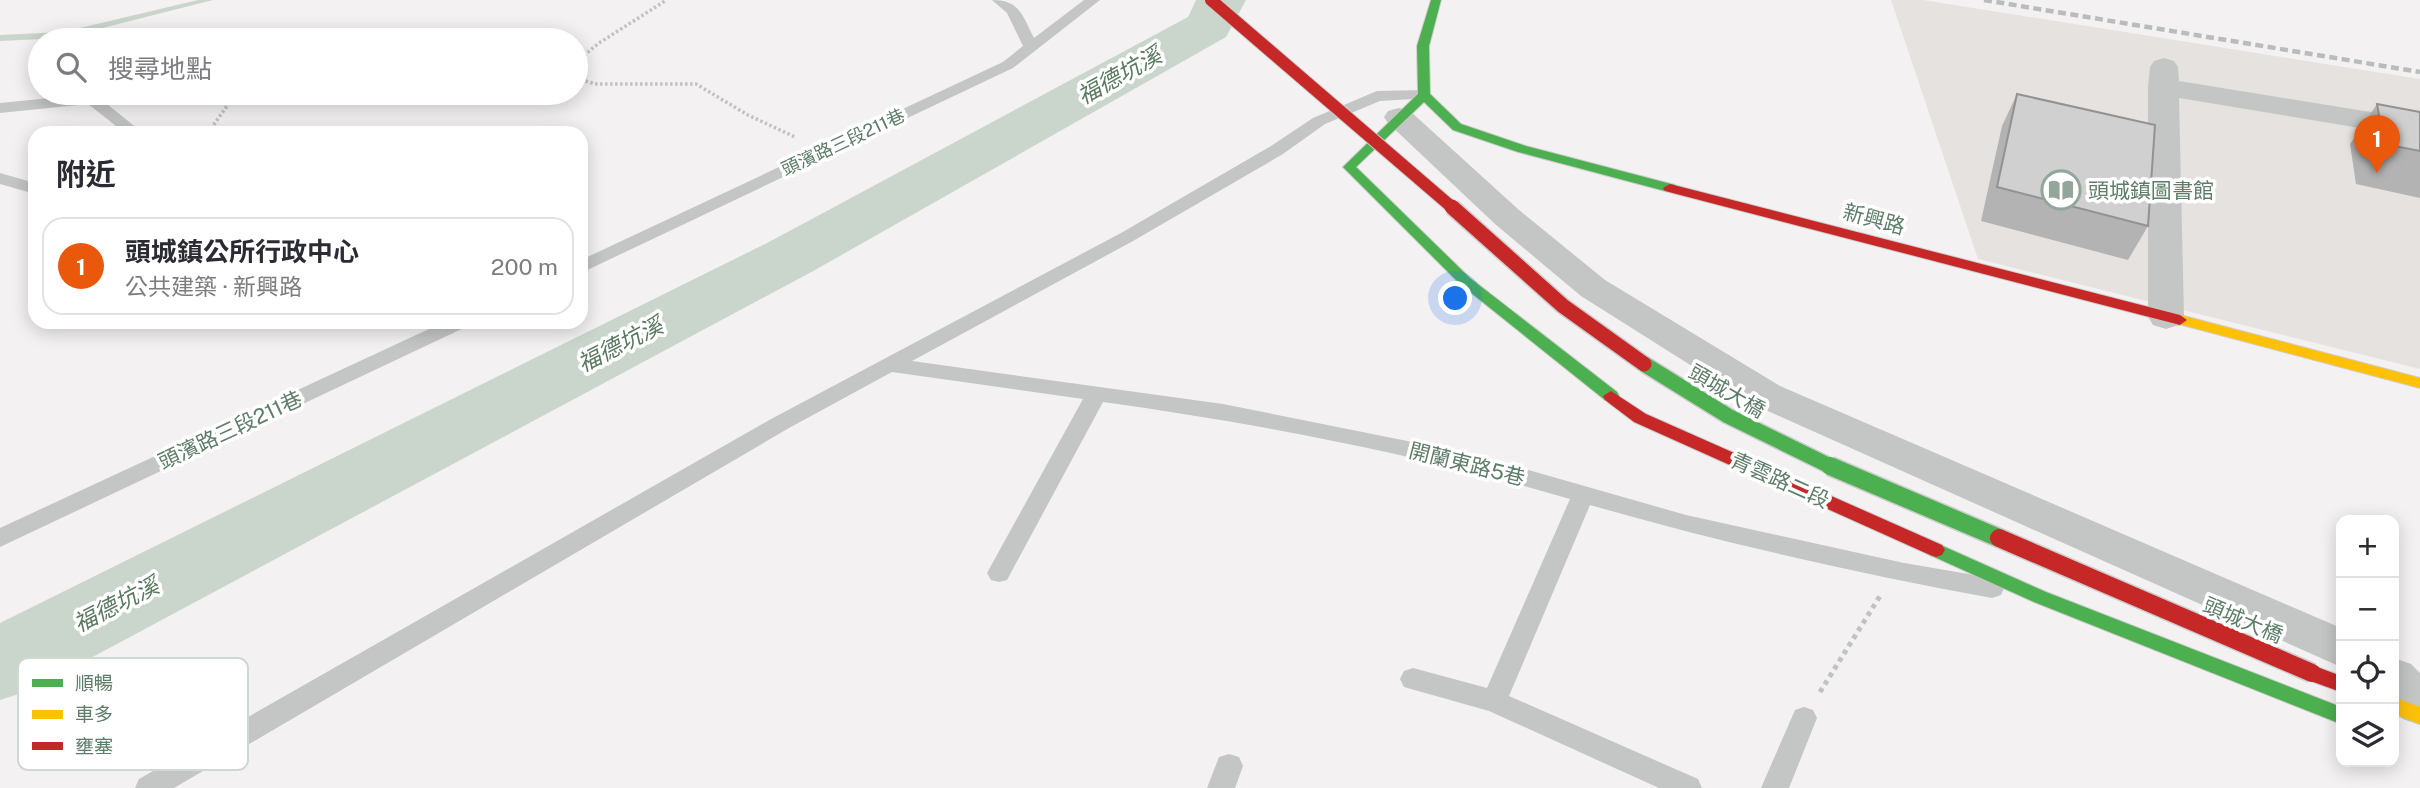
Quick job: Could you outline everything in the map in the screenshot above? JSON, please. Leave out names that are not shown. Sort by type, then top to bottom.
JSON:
[{"type":"street","name":"頭城大橋","points":[[1211,0],[1381,144],[1563,306],[1680,389],[1771,440],[2336,682]]},
{"type":"street","points":[[1436,0],[1423,46],[1412,106],[1507,217],[1593,288],[1766,395],[2336,646]]},
{"type":"street","points":[[2166,317],[2163,77],[2420,129]]},
{"type":"street","name":"新興路","points":[[1412,106],[1457,127],[1522,149],[2420,383]]},
{"type":"street","name":"青雲路二段","points":[[1412,106],[1349,167],[1465,281],[1640,418],[2040,597],[2336,714]]},
{"type":"street","points":[[2399,683],[2420,705]]},
{"type":"street","points":[[2399,707],[2420,716]]},
{"type":"street","points":[[2399,726],[2420,724]]},
{"type":"lane","points":[[999,0],[1013,11],[1032,48]]},
{"type":"lane","name":"頭濱路三段211巷","points":[[588,264],[1009,65],[1093,0]]},
{"type":"lane","points":[[248,731],[663,491],[888,365],[1127,237],[1277,150],[1319,121],[1377,96],[1412,106]]},
{"type":"lane","points":[[0,108],[30,105]]},
{"type":"lane","points":[[99,105],[126,126]]},
{"type":"lane","points":[[0,178],[28,187]]},
{"type":"lane","name":"頭濱路三段211巷","points":[[0,538],[446,329]]},
{"type":"lane","name":"開蘭東路5巷","points":[[888,365],[1223,411],[1472,461],[1686,524],[1904,572],[2040,597]]},
{"type":"lane","points":[[999,573],[1096,395]]},
{"type":"lane","points":[[1494,701],[1583,495]]},
{"type":"lane","points":[[1413,679],[1494,701],[1688,788]]},
{"type":"lane","points":[[1775,788],[1804,718]]},
{"type":"lane","points":[[149,788],[180,770]]},
{"type":"path","points":[[588,52],[665,1]]},
{"type":"path","points":[[588,82],[696,84],[748,115],[798,138],[818,153]]},
{"type":"path","points":[[213,126],[228,105]]},
{"type":"path","points":[[1804,718],[1878,596],[1892,593]]},
{"type":"shaded area","points":[[1891,0],[1923,0],[2420,79],[2420,369],[1978,259]]},
{"type":"building","points":[[2017,94],[2155,125],[2148,226],[1997,187]]},
{"type":"building","points":[[2377,104],[2420,112],[2420,151],[2384,144]]},
{"type":"waterway","points":[[92,28],[209,0]]},
{"type":"waterway","name":"福德坑溪","points":[[0,664],[792,256],[1208,26],[1221,0]]},
{"type":"waterway","points":[[0,38],[28,37]]},
{"type":"railway","points":[[1984,0],[2420,72]]},
{"type":"traffic: fast","points":[[1436,0],[1423,46],[1424,95],[1457,127],[1522,149],[1670,188]]},
{"type":"traffic: fast","points":[[1424,95],[1349,167],[1465,281],[1611,396]]},
{"type":"traffic: fast","points":[[1644,364],[1685,391],[1772,439],[1999,538]]},
{"type":"traffic: fast","points":[[1936,550],[2040,597],[2336,714]]},
{"type":"traffic: slow","points":[[2180,320],[2420,383]]},
{"type":"traffic: slow","points":[[2399,707],[2420,716]]},
{"type":"traffic: jam","points":[[1211,0],[1381,144],[1563,306],[1644,364]]},
{"type":"traffic: jam","points":[[1670,188],[2180,320]]},
{"type":"traffic: jam","points":[[1611,396],[1640,418],[1936,550]]},
{"type":"traffic: jam","points":[[1999,538],[2312,673]]},
{"type":"traffic: jam","points":[[2312,673],[2336,682]]},
{"type":"place","name":"頭城鎮公所行政中心","points":[[2377,173]]},
{"type":"place","name":"頭城鎮圖書館","points":[[2061,190]]}]
